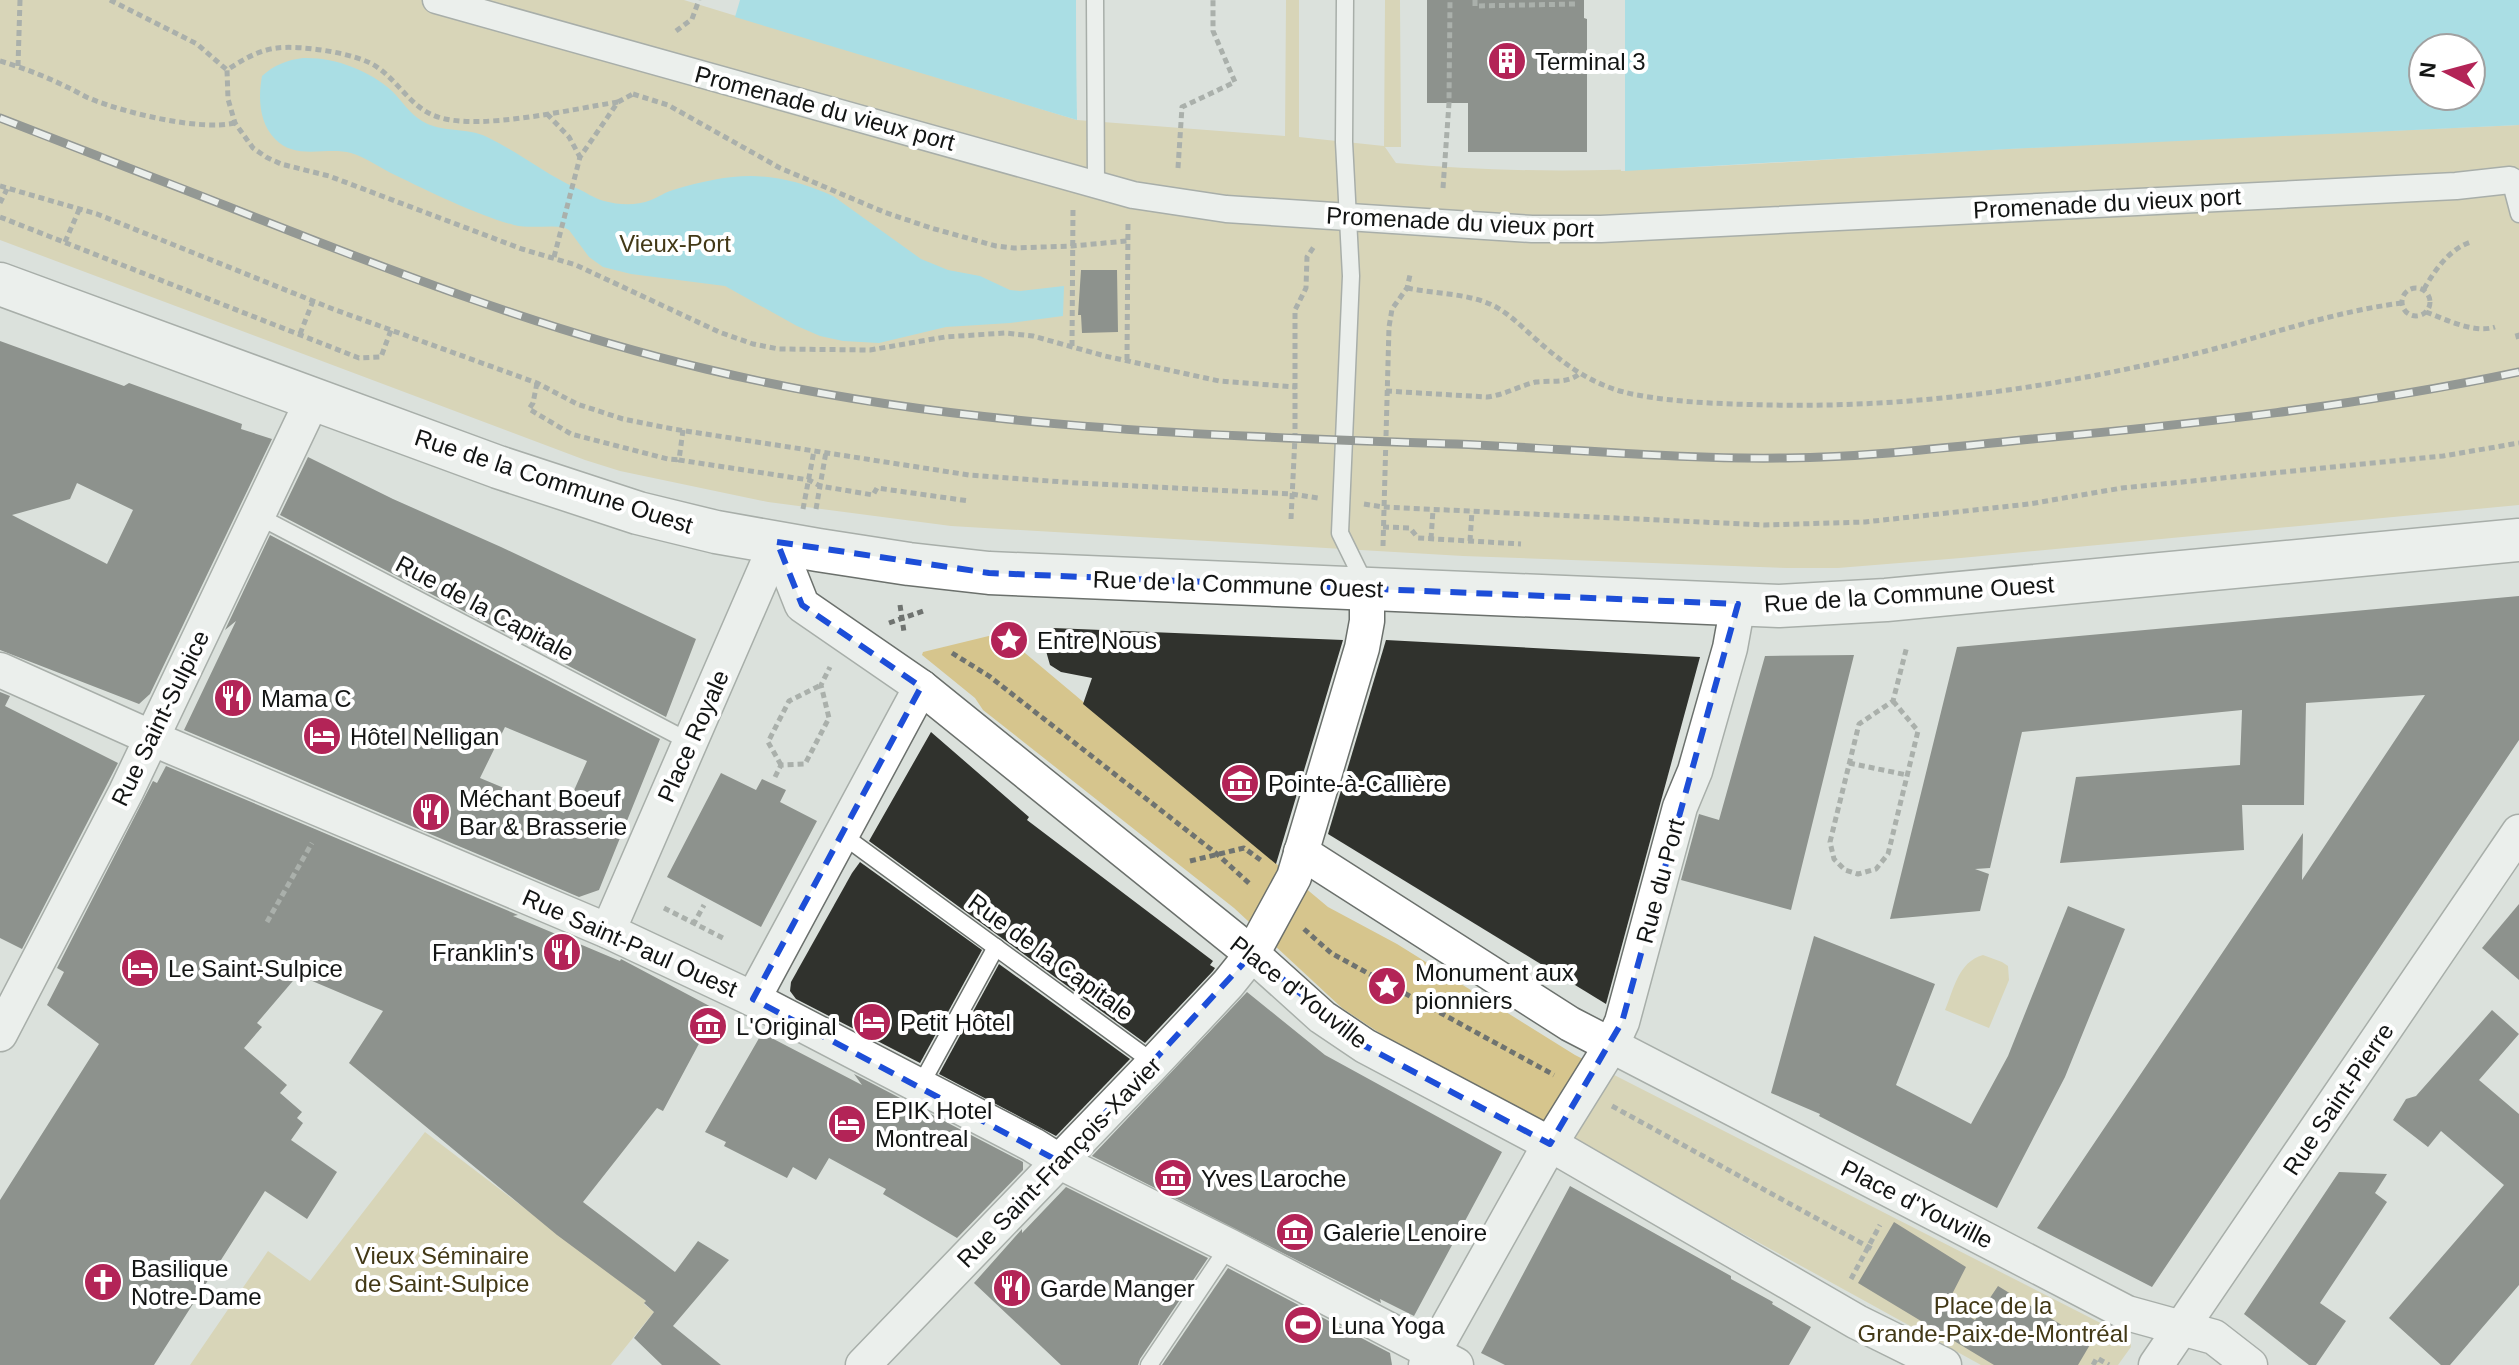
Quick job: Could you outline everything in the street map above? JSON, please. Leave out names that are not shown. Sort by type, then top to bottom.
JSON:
[{"type":"street","name":"Promenade du vieux port","points":[[436,0],[1133,195],[1226,209],[1532,229],[1601,229],[2456,186],[2510,180]]},
{"type":"street","name":"Rue de la Commune Ouest","points":[[0,284],[498,467],[638,513],[716,532],[894,562],[989,573],[1779,606],[1862,602],[2519,540]]},
{"type":"street","name":"Rue Saint-Sulpice","points":[[0,1034],[9,995],[126,792],[313,399]]},
{"type":"street","name":"Place d'Youville","points":[[777,542],[802,605],[921,687],[1252,954],[1322,1017],[1365,1046],[1550,1144],[1857,1322],[1944,1365]]},
{"type":"street","name":"Place Royale","points":[[608,931],[777,542]]},
{"type":"street","name":"Rue Saint-François-Xavier","points":[[863,1365],[1154,1063],[1252,954],[1294,877],[1287,861],[1362,648],[1367,621],[1367,589]]},
{"type":"street","name":"Rue du Port","points":[[1438,1361],[1550,1144],[1611,1046],[1622,1022],[1680,807],[1695,771],[1730,648],[1738,604]]},
{"type":"street","name":"Rue Saint-Paul Ouest","points":[[0,670],[608,931],[753,999],[1060,1162],[1229,1246],[1438,1361]]},
{"type":"street","points":[[753,999],[921,687]]},
{"type":"street","name":"Rue Saint-Pierre","points":[[2156,1365],[2519,832]]},
{"type":"street","name":"Place d'Youville","points":[[1287,861],[1611,1046],[2127,1313],[2214,1337],[2250,1365]]},
{"type":"lane","points":[[1095,0],[1096,184]]},
{"type":"lane","points":[[1345,0],[1344,142],[1351,276],[1340,533],[1367,589]]},
{"type":"lane","points":[[2510,180],[2519,214]]},
{"type":"lane","name":"Rue de la Capitale","points":[[258,516],[690,742]]},
{"type":"lane","name":"Rue de la Capitale","points":[[841,834],[1154,1063]]},
{"type":"lane","points":[[920,1086],[996,947]]},
{"type":"lane","points":[[1149,1365],[1229,1246]]},
{"type":"path","points":[[18,66],[20,0]]},
{"type":"path","points":[[110,0],[197,44],[227,70],[228,99],[235,123],[253,148],[281,164],[329,176],[467,230],[576,265],[719,332],[753,344],[779,349],[870,350],[945,337],[1005,333],[1033,336],[1219,381],[1296,387]]},
{"type":"path","points":[[676,31],[692,19],[699,0]]},
{"type":"path","points":[[1178,168],[1182,107],[1235,82],[1213,31],[1213,0]]},
{"type":"path","points":[[1443,188],[1449,103],[1450,0]]},
{"type":"path","points":[[1475,0],[1475,6],[1575,4],[1575,0]]},
{"type":"path","points":[[227,70],[252,56],[276,48],[301,48],[349,56],[376,66],[419,108],[438,117],[471,123],[618,102],[633,94],[644,58]]},
{"type":"path","points":[[0,61],[18,66],[88,99],[138,113],[205,125],[235,123]]},
{"type":"path","points":[[633,94],[668,105],[780,168],[919,224],[996,246],[1014,248],[1127,241],[1127,360]]},
{"type":"path","points":[[554,257],[580,157],[618,102]]},
{"type":"path","points":[[546,114],[569,137],[580,157]]},
{"type":"path","points":[[0,203],[3,187],[97,214],[313,301],[537,383],[564,399],[595,411],[645,424],[895,464],[1008,478],[1303,496]]},
{"type":"path","points":[[1072,346],[1073,208]]},
{"type":"path","points":[[65,242],[79,210]]},
{"type":"path","points":[[0,217],[359,358],[381,357],[391,330]]},
{"type":"path","points":[[2424,289],[2444,260],[2471,242]]},
{"type":"path","points":[[1291,519],[1296,387],[1295,310],[1306,288],[1307,257],[1311,248]]},
{"type":"path","points":[[1383,546],[1390,317],[1407,288],[1410,275]]},
{"type":"path","points":[[2415,287],[2424,289],[2431,299],[2431,305],[2420,316],[2411,315],[2404,309],[2403,297],[2415,287]]},
{"type":"path","points":[[1407,288],[1476,299],[1497,308],[1579,374],[1603,386],[1640,396],[1729,404],[1833,405],[1951,398],[2050,385],[2201,352],[2350,312],[2402,303]]},
{"type":"path","points":[[300,334],[313,301]]},
{"type":"path","points":[[2426,312],[2473,328],[2495,327]]},
{"type":"path","points":[[1386,391],[1487,397],[1534,383],[1571,380],[1579,374]]},
{"type":"path","name":"Rue de la Commune Ouest","points":[[537,383],[529,409],[571,434],[679,460],[809,480],[820,486],[873,495],[877,488],[969,501]]},
{"type":"path","points":[[679,460],[683,430]]},
{"type":"path","points":[[1383,507],[1765,525],[1865,522],[2014,506],[2122,488],[2443,456],[2519,443]]},
{"type":"path","points":[[804,507],[814,451]]},
{"type":"path","points":[[816,509],[826,452]]},
{"type":"path","points":[[1431,539],[1433,510]]},
{"type":"path","points":[[1470,541],[1472,511]]},
{"type":"path","points":[[1383,527],[1410,528],[1418,538],[1521,544]]},
{"type":"path","points":[[882,625],[926,610]]},
{"type":"path","points":[[1893,701],[1918,731],[1888,854],[1876,869],[1858,874],[1845,870],[1834,859],[1830,842],[1859,724],[1893,701],[1907,646]]},
{"type":"path","points":[[952,653],[989,676],[1217,854],[1258,892]]},
{"type":"path","points":[[781,765],[768,742],[789,701],[821,685],[834,657]]},
{"type":"path","points":[[781,765],[805,764],[829,718],[821,685]]},
{"type":"path","points":[[1849,763],[1907,775]]},
{"type":"path","points":[[775,777],[781,765]]},
{"type":"path","points":[[267,922],[313,841]]},
{"type":"path","points":[[1199,859],[1244,848],[1287,861]]},
{"type":"path","points":[[690,932],[704,905]]},
{"type":"path","points":[[664,908],[725,939]]},
{"type":"path","points":[[1300,926],[1331,953],[1871,1248]]},
{"type":"path","points":[[1849,1281],[1871,1248],[1881,1222]]},
{"type":"path","points":[[2093,1365],[2097,1358],[2109,1365]]},
{"type":"highlighted area","points":[[777,542],[989,573],[1738,604],[1622,1022],[1550,1144],[1365,1046],[1252,954],[1060,1162],[753,999],[921,687],[802,605]]},
{"type":"green space","name":"Vieux-Port","points":[[0,0],[684,0],[1077,120],[1285,136],[1286,0],[1299,0],[1299,137],[1384,146],[1385,0],[1400,0],[1401,147],[1385,147],[1396,163],[1462,168],[1658,169],[2519,125],[2519,505],[1961,558],[1838,568],[1787,568],[1463,556],[951,526],[768,502],[620,471],[585,460],[0,240]]},
{"type":"green space","name":"Place de la Grande-Paix-de-Montréal","points":[[1001,633],[1328,907],[1397,944],[1575,1055],[2130,1338],[2131,1347],[2118,1365],[1981,1365],[1384,1036],[1342,1008],[1234,908],[983,710],[975,698],[922,655],[923,652]]},
{"type":"green space","points":[[1983,955],[2008,966],[2009,980],[1989,1028],[1945,1010],[1962,970]]},
{"type":"green space","name":"Vieux Séminaire de Saint-Sulpice","points":[[425,1132],[646,1301],[644,1304],[654,1312],[611,1365],[190,1365],[268,1251],[310,1281]]},
{"type":"water","points":[[740,0],[1076,0],[1077,120],[735,17]]},
{"type":"water","points":[[1625,0],[2519,0],[2519,125],[1625,171]]},
{"type":"water","points":[[303,58],[339,62],[362,71],[392,91],[410,111],[429,125],[487,137],[604,201],[639,203],[673,190],[735,177],[772,177],[811,187],[833,196],[921,259],[948,270],[980,276],[1010,290],[1064,286],[1063,316],[946,327],[879,343],[843,341],[797,326],[725,286],[631,274],[603,267],[589,257],[569,230],[563,227],[520,226],[500,221],[351,153],[302,151],[283,146],[270,133],[263,118],[260,101],[262,76],[281,64]]},
{"type":"pier","points":[[1076,0],[1080,0],[1081,120],[1077,120]]},
{"type":"pier","points":[[1621,0],[1625,0],[1625,171],[1621,171]]},
{"type":"building","name":"Terminal 3","points":[[1427,0],[1584,0],[1584,18],[1587,19],[1587,152],[1468,152],[1468,103],[1427,103]]},
{"type":"building","points":[[1081,270],[1117,270],[1118,332],[1082,333],[1081,315],[1078,315]]},
{"type":"building","points":[[0,341],[124,386],[129,383],[242,424],[241,429],[272,439],[150,694],[139,704],[0,650]],"holes":[[[77,483],[133,510],[107,564],[12,515],[70,499]]]},
{"type":"building","points":[[308,457],[696,639],[666,717],[280,515]]},
{"type":"building","points":[[270,535],[660,739],[599,890],[579,897],[184,730],[236,621],[225,630]],"holes":[[[505,727],[587,761],[564,813],[480,778]]]},
{"type":"building","points":[[2519,596],[2519,740],[2152,1287],[2037,1228],[2303,833],[2302,880],[2425,695],[2306,703],[2304,805],[2242,805],[2244,850],[2060,863],[2076,777],[2240,765],[2242,710],[2022,732],[1990,868],[1975,869],[1989,874],[1980,911],[1890,919],[1957,647]]},
{"type":"building","name":"Pointe-à-Callière","points":[[1053,628],[1343,640],[1276,864],[1083,704],[1092,678],[1061,672],[1050,665],[1044,644]]},
{"type":"building","points":[[1386,640],[1700,657],[1606,1004],[1328,834]]},
{"type":"building","points":[[1854,655],[1791,910],[1681,880],[1699,814],[1719,820],[1765,656]]},
{"type":"building","points":[[0,692],[10,696],[5,706],[118,763],[22,949],[0,938]]},
{"type":"building","points":[[931,732],[1029,817],[1027,820],[1213,961],[1210,965],[1215,968],[1213,971],[1145,1043],[869,841]]},
{"type":"building","points":[[166,766],[518,915],[513,916],[621,959],[717,1010],[663,1111],[657,1108],[583,1202],[675,1272],[698,1241],[729,1260],[673,1326],[721,1365],[662,1365],[634,1338],[654,1312],[644,1303],[646,1301],[557,1235],[349,1063],[383,1011],[298,975],[257,1023],[262,1027],[244,1048],[287,1085],[280,1093],[302,1112],[297,1118],[303,1123],[291,1140],[337,1172],[307,1219],[265,1191],[154,1365],[0,1365],[0,1200],[99,1044],[47,1005],[64,972],[57,968],[153,781],[157,783]]},
{"type":"building","points":[[721,773],[756,790],[762,779],[786,790],[780,802],[817,821],[761,927],[667,877]]},
{"type":"building","points":[[860,862],[982,950],[920,1063],[796,999],[790,991],[791,982]]},
{"type":"building","points":[[2519,904],[2519,980],[2482,948]]},
{"type":"building","points":[[2068,906],[2125,929],[2065,1077],[1997,1208],[1820,1114],[1771,1093],[1814,936],[1935,984],[1896,1085],[1971,1124],[2008,1056]]},
{"type":"building","points":[[999,964],[1130,1059],[1056,1136],[939,1074]]},
{"type":"building","points":[[1247,992],[1325,1055],[1502,1152],[1414,1316],[1380,1299],[1381,1303],[1092,1156]]},
{"type":"building","points":[[2492,1010],[2519,1034],[2479,1080],[2519,1114],[2519,1285],[2450,1365],[2441,1365],[2389,1318],[2504,1185],[2441,1131],[2428,1147],[2393,1120],[2406,1099],[2416,1096]]},
{"type":"building","points":[[762,1033],[862,1085],[854,1074],[1023,1162],[1023,1170],[957,1238],[883,1194],[886,1189],[829,1158],[816,1180],[793,1167],[787,1178],[724,1146],[726,1142],[705,1132]]},
{"type":"building","points":[[2339,1172],[2387,1174],[2375,1193],[2387,1202],[2320,1303],[2346,1321],[2316,1365],[2309,1365],[2244,1314]]},
{"type":"building","points":[[1570,1186],[1731,1276],[1731,1279],[1811,1327],[1789,1365],[1505,1365],[1481,1353]]},
{"type":"building","points":[[1066,1187],[1208,1258],[1138,1365],[1061,1365],[974,1283],[1022,1229],[1022,1233]]},
{"type":"building","points":[[1894,1222],[1966,1267],[1947,1304],[1975,1320],[1998,1286],[2091,1343],[2078,1365],[1994,1365],[1858,1283]]},
{"type":"building","points":[[1228,1268],[1390,1353],[1392,1365],[1162,1365]]},
{"type":"railway","points":[[0,118],[406,275],[584,336],[706,369],[795,388],[974,415],[1244,436],[1697,457],[1818,457],[1910,451],[2216,420],[2398,395],[2519,372]]},
{"type":"place","name":"Terminal 3","points":[[1507,61]]},
{"type":"place","name":"Entre Nous","points":[[1009,640]]},
{"type":"place","name":"Mama C","points":[[233,698]]},
{"type":"place","name":"Hôtel Nelligan","points":[[322,736]]},
{"type":"place","name":"Pointe-à-Callière","points":[[1240,783]]},
{"type":"place","name":"Méchant Boeuf Bar & Brasserie","points":[[431,812]]},
{"type":"place","name":"Franklin's","points":[[562,952]]},
{"type":"place","name":"Le Saint-Sulpice","points":[[140,968]]},
{"type":"place","name":"Monument aux pionniers","points":[[1387,986]]},
{"type":"place","name":"Petit Hôtel","points":[[872,1022]]},
{"type":"place","name":"L'Original","points":[[708,1026]]},
{"type":"place","name":"EPIK Hotel Montreal","points":[[847,1124]]},
{"type":"place","name":"Yves Laroche","points":[[1173,1178]]},
{"type":"place","name":"Galerie Lenoire","points":[[1295,1232]]},
{"type":"place","name":"Basilique Notre-Dame","points":[[103,1282]]},
{"type":"place","name":"Garde Manger","points":[[1012,1288]]},
{"type":"place","name":"Luna Yoga","points":[[1303,1325]]}]
